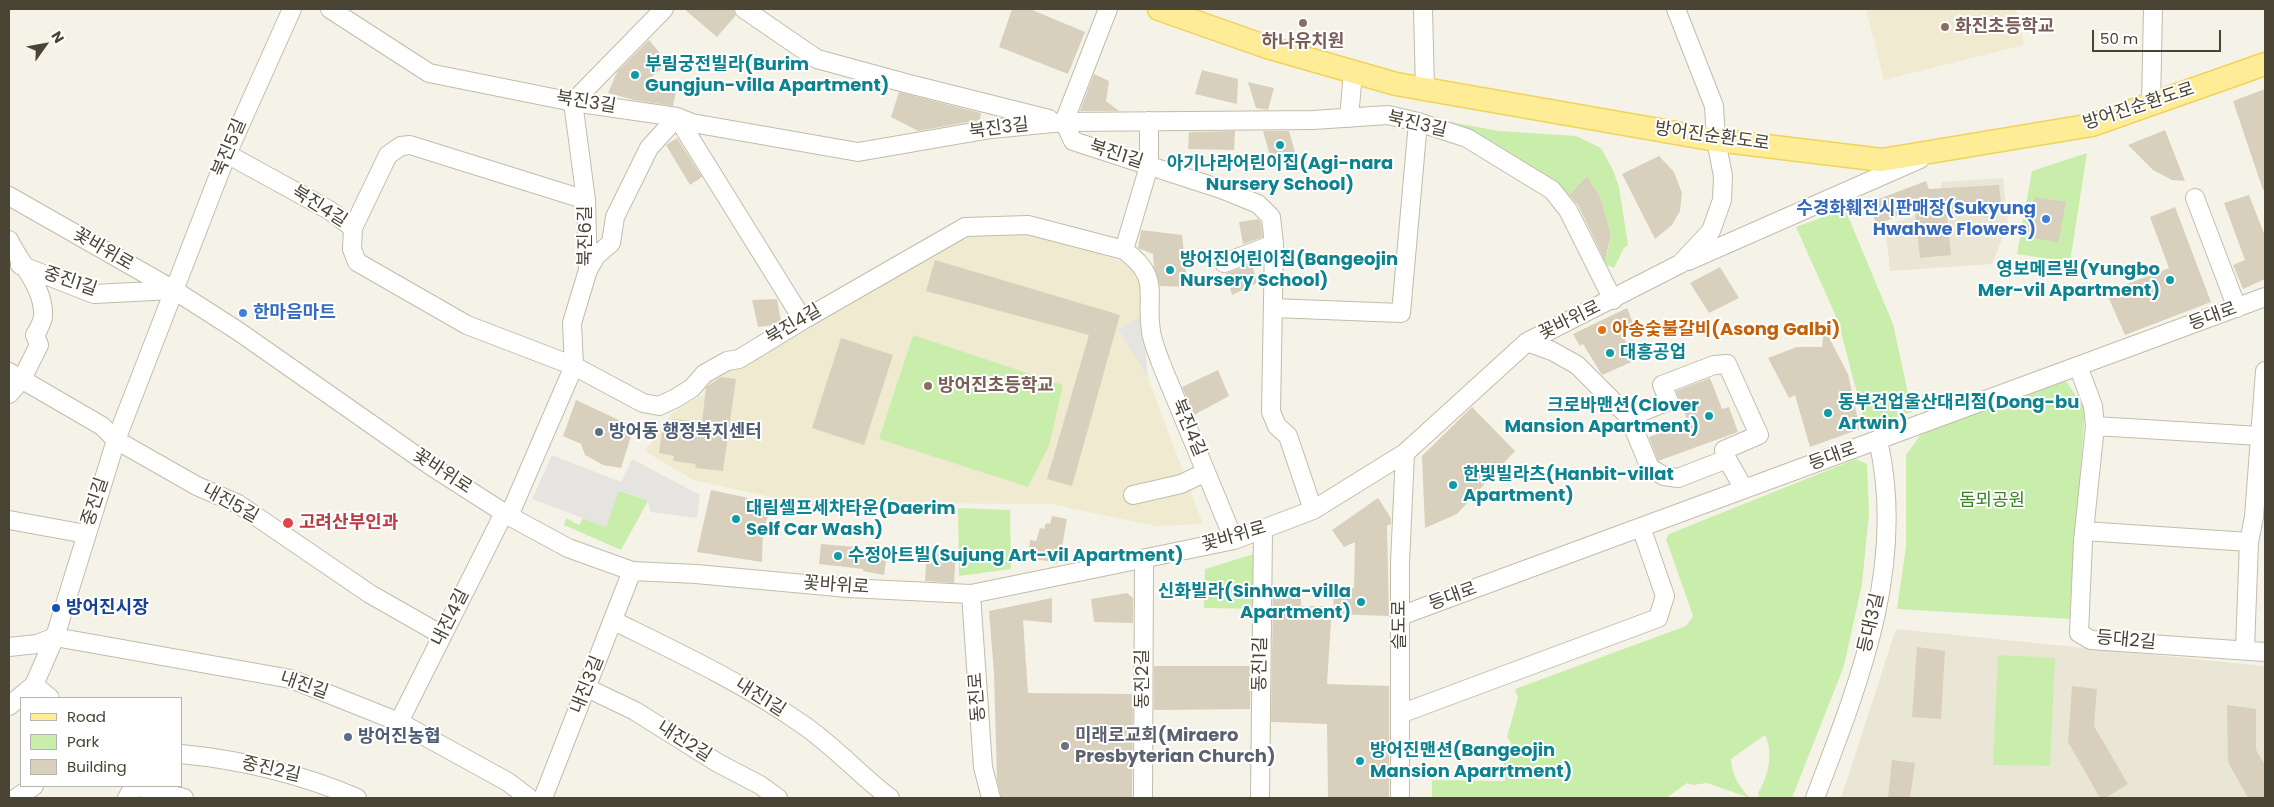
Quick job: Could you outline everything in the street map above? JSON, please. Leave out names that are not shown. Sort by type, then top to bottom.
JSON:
[{"type":"main road","name":"방어진순환도로","points":[[1159,9],[1267,47],[1396,84],[1716,140],[1882,160],[2092,125],[2265,64]]},
{"type":"street","name":"북진5길","points":[[174,290],[227,154],[292,9]]},
{"type":"street","name":"북진3길","points":[[330,9],[429,73],[573,102],[677,118],[692,123],[858,152],[991,129],[1064,122],[1349,118],[1388,115],[1418,122],[1467,138],[1552,190],[1568,210],[1613,300]]},
{"type":"street","points":[[573,102],[664,9]]},
{"type":"street","points":[[744,9],[817,59],[1064,122],[1108,9]]},
{"type":"street","points":[[1423,9],[1425,89]]},
{"type":"street","name":"꽃바위로","points":[[1676,9],[1714,106],[1716,140],[1723,176],[1722,200],[1711,231],[1680,264]]},
{"type":"street","points":[[2151,104],[2154,9]]},
{"type":"street","points":[[1349,118],[1353,72]]},
{"type":"street","name":"북진6길","points":[[507,515],[574,366],[572,323],[588,270],[586,200],[573,102]]},
{"type":"street","points":[[588,270],[596,256],[611,243],[615,217],[649,148],[677,118],[803,320]]},
{"type":"street","points":[[1124,250],[1149,166],[1149,121]]},
{"type":"street","name":"북진1길","points":[[1064,122],[1073,142],[1221,189],[1258,204],[1270,217],[1274,244],[1271,412],[1277,426],[1288,436],[1314,510]]},
{"type":"street","points":[[1273,308],[1401,313],[1418,122]]},
{"type":"street","points":[[353,228],[388,155],[401,146],[410,145],[586,200]]},
{"type":"street","name":"꽃바위로","points":[[9,196],[174,290],[238,331],[327,394],[507,515],[568,548],[632,571],[696,574],[848,588],[971,594],[1234,540],[1314,510],[1405,453],[1527,342],[1613,300],[1680,264],[1938,151]]},
{"type":"street","name":"북진4길","points":[[227,154],[329,210],[353,228],[352,249],[357,262],[467,325],[574,366],[632,398],[659,406],[692,388],[704,374],[727,361],[739,359],[965,227],[1028,224],[1124,250],[1134,257],[1148,276],[1151,289],[1151,332],[1165,375],[1234,540]]},
{"type":"street","points":[[2195,198],[2237,308]]},
{"type":"street","name":"중진1길","points":[[9,240],[14,252],[26,267],[39,294],[43,318],[35,335],[39,345],[15,376],[9,394]]},
{"type":"street","points":[[1224,262],[1274,244]]},
{"type":"street","name":"중진1길","points":[[9,262],[94,294],[174,290]]},
{"type":"street","name":"중진길","points":[[9,706],[34,684],[56,637],[116,440],[174,290]]},
{"type":"street","name":"등대로","points":[[1400,616],[2265,297]]},
{"type":"street","points":[[1527,342],[1552,351],[1576,365],[1629,416],[1650,468],[1664,476],[1678,478],[1727,459]]},
{"type":"street","points":[[1629,416],[1669,401],[1662,385],[1714,365],[1727,364],[1759,435],[1724,450],[1744,489]]},
{"type":"street","name":"등대2길","points":[[2078,366],[2093,406],[2095,426],[2084,531],[2079,633],[2091,640],[2245,649],[2265,652]]},
{"type":"street","points":[[2245,649],[2249,542],[2254,517],[2265,371]]},
{"type":"street","name":"내진5길","points":[[15,376],[102,426],[116,440],[196,486],[238,504],[370,594],[442,635]]},
{"type":"street","points":[[2095,426],[2260,436]]},
{"type":"street","name":"등대3길","points":[[1815,798],[1866,654],[1879,600],[1887,542],[1885,474],[1878,440]]},
{"type":"street","name":"슬도로","points":[[1400,798],[1400,616],[1405,453]]},
{"type":"street","points":[[1133,495],[1181,484],[1206,472]]},
{"type":"street","name":"내진4길","points":[[399,722],[442,635],[507,515]]},
{"type":"street","points":[[9,520],[86,534]]},
{"type":"street","points":[[1400,714],[1658,618],[1666,596],[1641,528]]},
{"type":"street","name":"동진1길","points":[[1260,798],[1263,530]]},
{"type":"street","points":[[2084,531],[2249,542]]},
{"type":"street","name":"동진2길","points":[[1143,798],[1144,559]]},
{"type":"street","name":"내진3길","points":[[543,798],[632,571]]},
{"type":"street","name":"동진로","points":[[971,594],[983,767],[991,798]]},
{"type":"street","name":"내진1길","points":[[614,621],[694,659],[753,692],[803,725],[890,798]]},
{"type":"street","points":[[9,647],[37,644],[56,637]]},
{"type":"street","name":"내진길","points":[[56,637],[291,678],[399,722],[508,782],[529,798]]},
{"type":"street","points":[[34,684],[49,697]]},
{"type":"street","name":"내진2길","points":[[587,688],[635,711],[718,763],[760,785],[778,798]]},
{"type":"street","name":"중진2길","points":[[182,754],[260,765],[320,782],[358,798]]},
{"type":"street","points":[[16,798],[32,787]]},
{"type":"street","points":[[127,798],[133,787]]},
{"type":"street","points":[[138,787],[184,798]]},
{"type":"shaded area","name":"화진초등학교","points":[[1866,9],[2016,9],[2024,45],[1884,80]]},
{"type":"shaded area","points":[[2003,178],[2008,224],[1992,264],[1890,271],[1885,227],[1941,205],[1941,182]]},
{"type":"shaded area","name":"방어진초등학교","points":[[1038,233],[1132,265],[1143,275],[1142,315],[1118,329],[1148,378],[1203,524],[1155,526],[1051,504],[895,503],[831,510],[693,480],[645,451],[672,413],[704,394],[707,374],[728,368],[740,369],[969,234]]},
{"type":"shaded area","points":[[1142,315],[1148,378],[1118,329]]},
{"type":"shaded area","points":[[552,455],[621,482],[632,459],[700,495],[697,518],[650,512],[648,501],[619,490],[606,527],[532,499]]},
{"type":"shaded area","points":[[1896,629],[2265,666],[2265,798],[1841,798]]},
{"type":"green space","points":[[1434,119],[1499,131],[1576,136],[1601,148],[1613,170],[1619,187],[1628,245],[1624,248],[1614,268],[1604,264],[1598,255],[1607,255],[1611,235],[1601,199],[1587,176],[1569,195]]},
{"type":"green space","points":[[2087,153],[2070,262],[2017,254],[2032,171]]},
{"type":"green space","points":[[1845,209],[1893,324],[1912,412],[1866,427],[1838,321],[1796,227]]},
{"type":"green space","points":[[913,335],[1063,385],[1049,446],[1028,487],[879,439]]},
{"type":"green space","name":"돔뫼공원","points":[[2064,378],[2085,409],[2070,619],[1897,609],[1906,547],[1906,455],[1921,434]]},
{"type":"green space","points":[[1856,459],[1867,464],[1869,514],[1862,584],[1844,666],[1792,798],[1759,798],[1758,793],[1765,780],[1769,765],[1768,742],[1765,735],[1731,759],[1737,780],[1750,798],[1707,783],[1693,785],[1687,783],[1666,798],[1432,798],[1432,780],[1505,781],[1503,754],[1512,757],[1511,743],[1507,737],[1518,698],[1515,689],[1686,626],[1693,616],[1666,539],[1669,534]]},
{"type":"green space","points":[[618,490],[648,501],[621,550],[564,525],[566,518],[579,525],[583,518],[606,527]]},
{"type":"green space","points":[[958,508],[1010,510],[1011,569],[959,576]]},
{"type":"green space","points":[[1257,553],[1258,609],[1204,608],[1205,569]]},
{"type":"green space","points":[[1998,655],[2055,658],[2050,766],[1993,765]]},
{"type":"building","points":[[684,9],[733,9],[736,15],[717,37]]},
{"type":"building","points":[[1012,9],[1030,9],[1085,32],[1068,74],[999,47]]},
{"type":"building","name":"부림궁전빌라(Burim Gungjun-villa Apartment)","points":[[649,40],[668,63],[649,79],[677,87],[673,106],[634,100],[608,93],[617,72]]},
{"type":"building","points":[[1202,70],[1238,79],[1237,104],[1195,94]]},
{"type":"building","points":[[1094,74],[1109,81],[1106,101],[1119,111],[1080,111]]},
{"type":"building","points":[[1248,82],[1274,88],[1268,110],[1256,108]]},
{"type":"building","points":[[2265,89],[2265,190],[2263,190],[2233,101]]},
{"type":"building","points":[[899,92],[981,113],[980,120],[918,131],[891,117]]},
{"type":"building","points":[[2165,130],[2185,181],[2172,180],[2153,170],[2128,145]]},
{"type":"building","points":[[1235,131],[1234,150],[1188,149],[1189,132]]},
{"type":"building","name":"아기나라어린이집(Agi-nara Nursery School)","points":[[1263,131],[1289,131],[1298,162],[1273,166]]},
{"type":"building","points":[[677,138],[702,177],[690,185],[666,145]]},
{"type":"building","points":[[1659,156],[1674,172],[1682,193],[1680,211],[1672,225],[1655,239],[1622,174]]},
{"type":"building","points":[[1587,176],[1601,199],[1611,235],[1605,261],[1578,205],[1569,195]]},
{"type":"building","points":[[1926,181],[1929,189],[1999,185],[2002,211],[1947,215],[1951,255],[1920,258],[1915,211],[1907,214],[1906,212],[1877,225],[1868,203]]},
{"type":"building","points":[[2249,195],[2265,236],[2265,279],[2243,289],[2233,265],[2245,260],[2224,203]]},
{"type":"building","name":"수경화훼전시판매장(Sukyung Hwahwe Flowers)","points":[[2035,197],[2066,202],[2058,243],[2025,236]]},
{"type":"building","name":"영보메르빌(Yungbo Mer-vil Apartment)","points":[[2175,207],[2211,302],[2125,335],[2106,292],[2169,268],[2150,217]]},
{"type":"building","points":[[1258,219],[1261,222],[1263,237],[1243,244],[1239,222]]},
{"type":"building","name":"방어진어린이집(Bangeojin Nursery School)","points":[[1141,230],[1182,235],[1188,287],[1160,286],[1154,267],[1153,254],[1138,248]]},
{"type":"building","points":[[935,260],[1120,315],[1072,486],[1047,479],[1089,335],[926,291]]},
{"type":"building","points":[[1252,264],[1257,283],[1232,295],[1226,273]]},
{"type":"building","points":[[1720,267],[1739,298],[1709,313],[1690,283]]},
{"type":"building","points":[[777,299],[781,321],[774,325],[758,327],[752,300]]},
{"type":"building","points":[[1627,308],[1634,325],[1620,331],[1636,360],[1602,375],[1583,344],[1580,346],[1573,334]]},
{"type":"building","points":[[1824,328],[1848,374],[1860,429],[1810,447],[1795,395],[1789,398],[1768,358],[1797,347],[1822,347]]},
{"type":"building","points":[[841,338],[893,355],[864,445],[812,428]]},
{"type":"building","points":[[1218,370],[1229,396],[1194,415],[1182,387]]},
{"type":"building","points":[[721,377],[736,379],[723,471],[695,468],[696,464],[673,461],[674,456],[659,453],[662,432],[671,434],[673,419],[702,422],[706,387]]},
{"type":"building","name":"크로바맨션(Clover Mansion Apartment)","points":[[1710,378],[1722,409],[1729,407],[1738,432],[1658,461],[1649,437],[1688,422],[1676,391]]},
{"type":"building","name":"방어동 행정복지센터","points":[[576,400],[634,427],[621,468],[603,465],[585,455],[581,444],[563,436]]},
{"type":"building","name":"한빛빌라츠(Hanbit-villat Apartment)","points":[[1472,407],[1515,451],[1457,514],[1425,528],[1422,456]]},
{"type":"building","name":"대림셀프세차타운(Daerim Self Car Wash)","points":[[711,490],[744,497],[771,507],[763,531],[762,562],[697,552]]},
{"type":"building","points":[[1378,498],[1391,518],[1391,524],[1387,526],[1389,616],[1334,614],[1333,588],[1354,588],[1355,542],[1344,547],[1332,530]]},
{"type":"building","points":[[1052,516],[1067,519],[1059,563],[1028,558],[1030,540],[1036,541],[1040,528],[1044,529],[1046,523],[1050,524]]},
{"type":"building","points":[[821,544],[857,547],[857,549],[887,555],[884,575],[863,571],[863,569],[819,564]]},
{"type":"building","points":[[927,548],[956,551],[954,583],[925,581]]},
{"type":"building","points":[[1273,592],[1301,595],[1301,606],[1332,606],[1327,684],[1389,686],[1389,798],[1328,798],[1327,724],[1271,722]]},
{"type":"building","points":[[1127,593],[1133,598],[1133,623],[1094,622],[1091,599]]},
{"type":"building","name":"미래로교회(Miraero Presbyterian Church)","points":[[1052,598],[1052,623],[1023,620],[1028,693],[1133,694],[1132,798],[1001,798],[997,780],[994,674],[989,611]]},
{"type":"building","points":[[1917,647],[1945,651],[1941,719],[1912,717]]},
{"type":"building","points":[[1154,666],[1251,666],[1250,709],[1154,710]]},
{"type":"building","points":[[2072,686],[2097,689],[2094,726],[2128,784],[2105,798],[2100,798],[2068,742]]},
{"type":"building","points":[[2227,705],[2256,709],[2256,750],[2265,765],[2265,798],[2248,798],[2228,762]]},
{"type":"building","points":[[1892,760],[1915,763],[1910,798],[1888,798]]},
{"type":"place","name":"하나유치원","points":[[1303,23]]},
{"type":"place","name":"화진초등학교","points":[[1945,27]]},
{"type":"place","name":"부림궁전빌라(Burim Gungjun-villa Apartment)","points":[[635,75]]},
{"type":"place","name":"아기나라어린이집(Agi-nara Nursery School)","points":[[1280,145]]},
{"type":"place","name":"수경화훼전시판매장(Sukyung Hwahwe Flowers)","points":[[2046,219]]},
{"type":"place","name":"방어진어린이집(Bangeojin Nursery School)","points":[[1170,270]]},
{"type":"place","name":"영보메르빌(Yungbo Mer-vil Apartment)","points":[[2170,280]]},
{"type":"place","name":"한마음마트","points":[[243,313]]},
{"type":"place","name":"아송숯불갈비(Asong Galbi)","points":[[1602,330]]},
{"type":"place","name":"대흥공업","points":[[1610,353]]},
{"type":"place","name":"방어진초등학교","points":[[928,386]]},
{"type":"place","name":"동부건업울산대리점(Dong-bu Artwin)","points":[[1828,413]]},
{"type":"place","name":"크로바맨션(Clover Mansion Apartment)","points":[[1709,416]]},
{"type":"place","name":"방어동 행정복지센터","points":[[599,432]]},
{"type":"place","name":"한빛빌라츠(Hanbit-villat Apartment)","points":[[1453,485]]},
{"type":"place","name":"대림셀프세차타운(Daerim Self Car Wash)","points":[[736,519]]},
{"type":"place","name":"고려산부인과","points":[[288,523]]},
{"type":"place","name":"수정아트빌(Sujung Art-vil Apartment)","points":[[838,556]]},
{"type":"place","name":"신화빌라(Sinhwa-villa Apartment)","points":[[1361,602]]},
{"type":"place","name":"방어진시장","points":[[56,608]]},
{"type":"place","name":"방어진농협","points":[[348,737]]},
{"type":"place","name":"미래로교회(Miraero Presbyterian Church)","points":[[1065,746]]},
{"type":"place","name":"방어진맨션(Bangeojin Mansion Aparrtment)","points":[[1360,761]]}]
